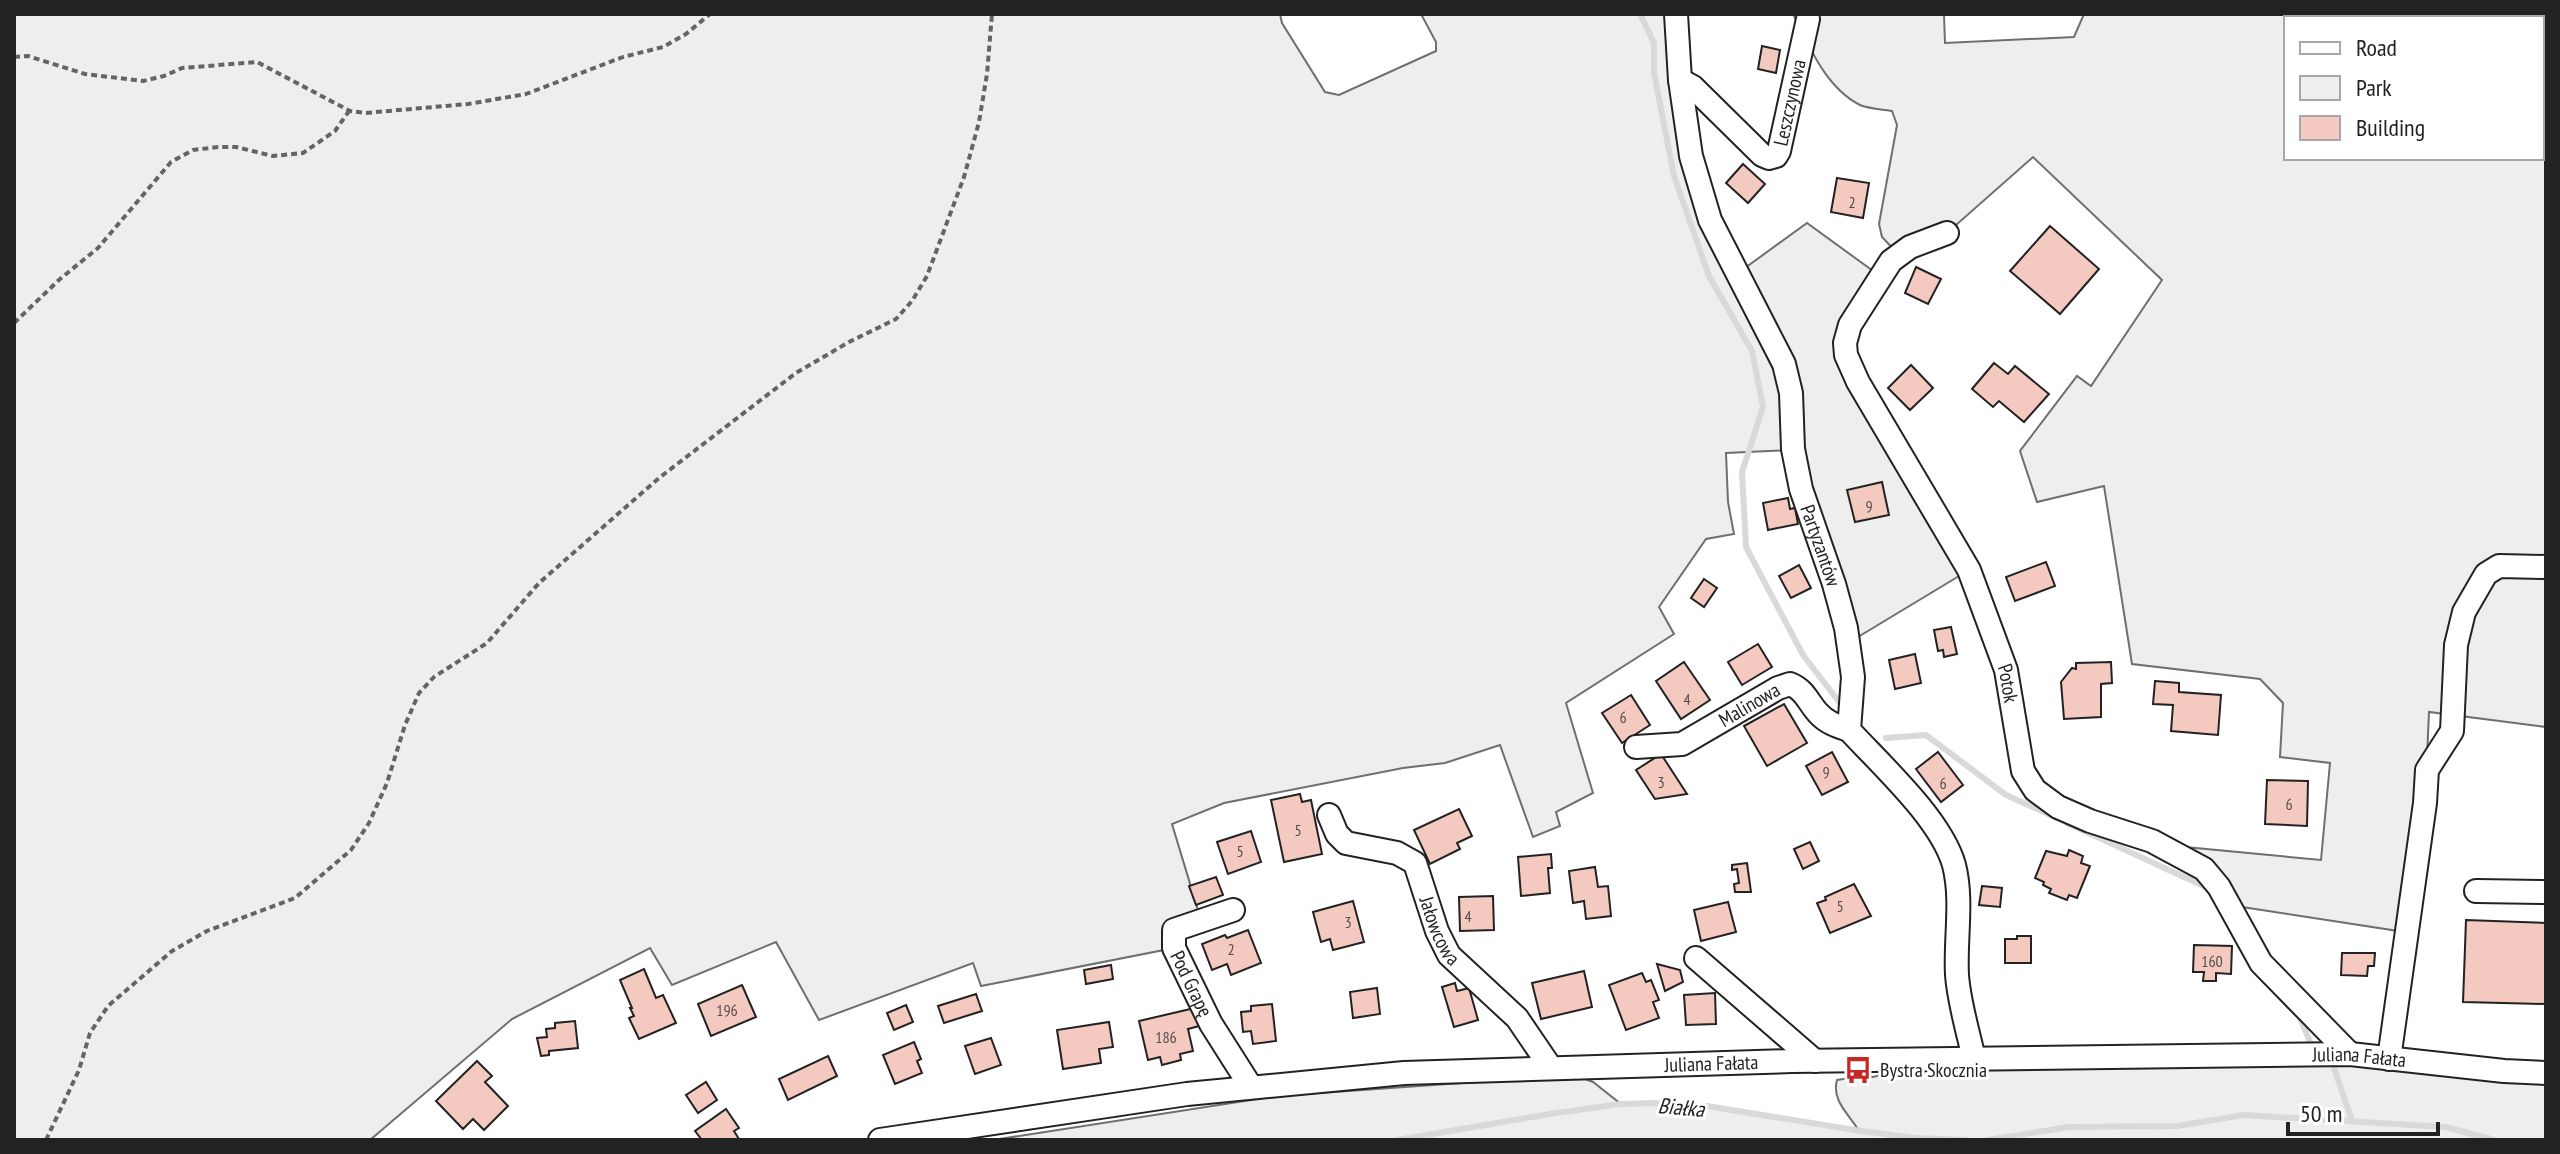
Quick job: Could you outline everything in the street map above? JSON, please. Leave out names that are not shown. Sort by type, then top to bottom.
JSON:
[{"type":"street","name":"Partyzantów","points":[[1676,14],[1680,80],[1691,156],[1710,220],[1784,364],[1791,393],[1793,449],[1801,489],[1846,628],[1853,677],[1849,730]]},
{"type":"street","name":"Leszczynowa","points":[[1680,80],[1693,87],[1762,155],[1769,158],[1776,156],[1808,19]]},
{"type":"street","name":"Potok","points":[[1947,233],[1910,247],[1891,261],[1850,325],[1845,343],[1846,355],[1858,382],[1969,570],[2006,670],[2023,771],[2035,790],[2058,807],[2152,841],[2204,869],[2219,887],[2261,963],[2350,1054]]},
{"type":"street","points":[[2389,1059],[2427,770],[2452,731],[2456,645],[2464,612],[2486,574],[2499,566],[2546,567]]},
{"type":"street","name":"Malinowa","points":[[1636,747],[1682,744],[1790,684],[1801,688],[1819,715],[1833,725],[1849,730]]},
{"type":"street","points":[[1849,730],[1906,791],[1942,837],[1954,863],[1958,890],[1957,978],[1974,1059]]},
{"type":"street","name":"Jałowcowa","points":[[1329,815],[1337,834],[1346,843],[1397,853],[1415,863],[1437,931],[1449,955],[1517,1018],[1551,1068]]},
{"type":"street","points":[[2476,891],[2546,892]]},
{"type":"street","name":"Pod Grapę","points":[[1233,910],[1174,930],[1174,948],[1211,1024],[1251,1087]]},
{"type":"street","points":[[1696,958],[1815,1061]]},
{"type":"street","name":"Juliana Fałata","points":[[880,1140],[1187,1094],[1404,1073],[1815,1061],[2350,1054],[2546,1073]]},
{"type":"path","points":[[14,57],[28,56],[85,74],[143,81],[182,68],[257,62],[350,111],[365,113],[468,104],[526,94],[623,57],[663,47],[686,34],[710,14]]},
{"type":"path","points":[[46,1140],[79,1070],[90,1033],[108,1006],[172,951],[207,931],[295,898],[351,850],[369,823],[387,783],[405,725],[419,693],[434,677],[487,643],[539,583],[659,478],[796,373],[896,319],[912,301],[927,276],[964,177],[983,98],[992,14]]},
{"type":"path","points":[[14,323],[98,248],[171,162],[193,150],[218,147],[236,147],[273,156],[303,153],[335,131],[350,111]]},
{"type":"green space","points":[[14,14],[1280,14],[1282,23],[1325,92],[1339,95],[1436,51],[1436,42],[1421,14],[1677,14],[1691,156],[1738,273],[1807,223],[1880,276],[1845,343],[1969,570],[1848,643],[1793,450],[1726,453],[1728,502],[1734,534],[1706,539],[1659,607],[1674,634],[1566,703],[1593,793],[1556,812],[1560,826],[1533,837],[1500,745],[1445,763],[1403,768],[1224,803],[1172,824],[1201,920],[1174,948],[981,986],[973,963],[819,1020],[776,942],[672,985],[650,948],[512,1019],[370,1140],[14,1140]]},
{"type":"green space","points":[[1793,14],[1944,14],[1945,43],[2074,37],[2084,14],[2546,14],[2546,727],[2429,712],[2425,803],[2405,932],[2229,905],[2185,847],[2321,860],[2330,763],[2280,757],[2283,703],[2260,679],[2132,664],[2104,486],[2037,502],[2020,451],[2077,376],[2091,386],[2162,280],[2033,157],[1947,233],[1899,255],[1882,237],[1879,224],[1897,125],[1892,111],[1860,105],[1848,98],[1820,65]]},
{"type":"green space","points":[[2350,1054],[2546,1073],[2546,1140],[993,1140],[1277,1096],[1575,1075],[1593,1082],[1621,1104],[1707,1106],[1859,1131],[1839,1101],[1837,1080],[1877,1076],[1899,1059]]},
{"type":"building","points":[[1762,46],[1780,50],[1776,73],[1758,69]]},
{"type":"building","points":[[1743,164],[1765,184],[1748,203],[1726,183]]},
{"type":"building","points":[[1837,178],[1869,183],[1863,218],[1831,212]]},
{"type":"building","points":[[2050,226],[2099,269],[2060,314],[2010,271]]},
{"type":"building","points":[[1916,267],[1941,279],[1928,304],[1905,293]]},
{"type":"building","points":[[1994,363],[2008,374],[2015,366],[2049,394],[2024,422],[1999,401],[1993,407],[1972,389]]},
{"type":"building","points":[[1911,365],[1933,388],[1910,410],[1888,388]]},
{"type":"building","points":[[1882,482],[1889,515],[1855,522],[1847,490]]},
{"type":"building","points":[[1788,498],[1790,509],[1795,508],[1798,524],[1768,530],[1763,503]]},
{"type":"building","points":[[2046,562],[2055,586],[2015,601],[2006,577]]},
{"type":"building","points":[[1799,565],[1811,588],[1791,598],[1779,576]]},
{"type":"building","points":[[1704,579],[1717,588],[1704,607],[1691,598]]},
{"type":"building","points":[[1951,627],[1957,654],[1944,657],[1943,650],[1938,651],[1934,630]]},
{"type":"building","points":[[1758,644],[1772,667],[1742,685],[1728,662]]},
{"type":"building","points":[[1915,654],[1921,683],[1895,689],[1889,660]]},
{"type":"building","points":[[1684,662],[1710,700],[1681,719],[1656,681]]},
{"type":"building","points":[[2111,662],[2112,683],[2101,684],[2101,717],[2064,719],[2061,682],[2072,668],[2076,669],[2076,663]]},
{"type":"building","points":[[2155,681],[2179,683],[2179,692],[2221,695],[2218,735],[2171,731],[2173,705],[2153,704]]},
{"type":"building","points":[[1631,695],[1650,725],[1622,743],[1602,713]]},
{"type":"building","points":[[1784,704],[1807,743],[1767,766],[1744,726]]},
{"type":"building","points":[[1832,752],[1848,782],[1822,795],[1806,766]]},
{"type":"building","points":[[1938,752],[1963,785],[1941,802],[1916,769]]},
{"type":"building","points":[[1661,754],[1687,794],[1655,799],[1636,770]]},
{"type":"building","points":[[2267,780],[2308,781],[2307,826],[2265,824]]},
{"type":"building","points":[[1300,794],[1302,802],[1311,800],[1322,854],[1284,862],[1271,800]]},
{"type":"building","points":[[1459,809],[1472,836],[1457,843],[1460,849],[1430,864],[1414,830]]},
{"type":"building","points":[[1251,831],[1261,862],[1228,874],[1217,842]]},
{"type":"building","points":[[1810,842],[1819,861],[1803,869],[1794,849]]},
{"type":"building","points":[[2069,850],[2083,856],[2081,863],[2090,866],[2077,898],[2069,895],[2067,900],[2049,893],[2051,889],[2035,878],[2046,851],[2067,856]]},
{"type":"building","points":[[1551,854],[1552,868],[1548,868],[1550,893],[1521,896],[1518,857]]},
{"type":"building","points":[[1747,863],[1751,892],[1735,892],[1734,884],[1739,883],[1737,869],[1732,870],[1732,865]]},
{"type":"building","points":[[1595,867],[1598,887],[1608,886],[1611,916],[1586,919],[1584,901],[1573,903],[1569,871]]},
{"type":"building","points":[[1216,877],[1223,895],[1196,905],[1189,886]]},
{"type":"building","points":[[1854,884],[1871,916],[1830,933],[1817,903]]},
{"type":"building","points":[[1982,886],[2002,888],[2000,907],[1979,905]]},
{"type":"building","points":[[1493,896],[1494,930],[1460,931],[1459,897]]},
{"type":"building","points":[[1353,901],[1364,942],[1333,950],[1330,939],[1321,942],[1313,912]]},
{"type":"building","points":[[1728,902],[1736,932],[1701,941],[1694,910]]},
{"type":"building","points":[[2466,920],[2546,923],[2546,1004],[2463,1002]]},
{"type":"building","points":[[1248,930],[1261,963],[1231,975],[1227,964],[1212,970],[1202,944]]},
{"type":"building","points":[[2017,936],[2031,936],[2031,963],[2005,963],[2005,939],[2017,939]]},
{"type":"building","points":[[2194,945],[2232,946],[2231,974],[2216,973],[2216,981],[2203,981],[2204,972],[2193,972]]},
{"type":"building","points":[[2342,953],[2375,953],[2374,966],[2368,966],[2367,976],[2341,975]]},
{"type":"building","points":[[1657,964],[1680,970],[1683,982],[1665,991]]},
{"type":"building","points":[[1111,965],[1113,979],[1086,984],[1084,970]]},
{"type":"building","points":[[644,969],[656,998],[663,995],[676,1023],[639,1039],[629,1018],[634,1016],[620,980]]},
{"type":"building","points":[[1584,971],[1592,1007],[1541,1019],[1532,983]]},
{"type":"building","points":[[1642,973],[1646,982],[1651,980],[1659,1000],[1653,1002],[1659,1018],[1626,1030],[1609,985]]},
{"type":"building","points":[[1455,983],[1457,991],[1469,988],[1478,1020],[1454,1027],[1442,987]]},
{"type":"building","points":[[742,985],[756,1017],[711,1036],[698,1004]]},
{"type":"building","points":[[1377,988],[1380,1014],[1353,1018],[1350,992]]},
{"type":"building","points":[[1715,993],[1716,1024],[1686,1025],[1684,995]]},
{"type":"building","points":[[976,994],[982,1011],[944,1023],[938,1006]]},
{"type":"building","points":[[1272,1004],[1276,1041],[1253,1044],[1251,1031],[1243,1032],[1241,1012],[1251,1011],[1251,1006]]},
{"type":"building","points":[[906,1005],[913,1022],[894,1030],[887,1013]]},
{"type":"building","points":[[1199,1007],[1203,1025],[1188,1029],[1193,1051],[1180,1054],[1181,1060],[1162,1065],[1160,1057],[1148,1060],[1139,1021]]},
{"type":"building","points":[[575,1021],[578,1048],[549,1051],[549,1055],[541,1056],[537,1038],[547,1037],[546,1029],[555,1028],[555,1023]]},
{"type":"building","points":[[1109,1022],[1113,1047],[1099,1049],[1101,1063],[1063,1069],[1057,1030]]},
{"type":"building","points":[[991,1038],[1001,1065],[975,1074],[965,1046]]},
{"type":"building","points":[[914,1042],[921,1059],[917,1061],[922,1073],[895,1084],[883,1055]]},
{"type":"building","points":[[828,1056],[837,1076],[788,1100],[779,1079]]},
{"type":"building","points":[[477,1061],[492,1076],[485,1082],[508,1106],[484,1130],[473,1119],[463,1129],[436,1101]]},
{"type":"building","points":[[706,1082],[717,1100],[698,1113],[686,1095]]},
{"type":"building","points":[[726,1109],[739,1128],[734,1131],[739,1139],[702,1140],[695,1131]]},
{"type":"waterway","points":[[1640,14],[1654,43],[1654,73],[1674,176],[1709,276],[1752,351],[1763,407],[1742,472],[1746,547],[1803,655],[1843,707]]},
{"type":"waterway","points":[[1886,738],[1926,735],[2006,795],[2057,818]]},
{"type":"waterway","points":[[2067,823],[2210,889]]},
{"type":"waterway","points":[[2299,1015],[2310,1042]]},
{"type":"waterway","points":[[2331,1059],[2352,1121]]},
{"type":"waterway","name":"Białka","points":[[1397,1140],[1556,1113],[1653,1103],[1707,1106],[1916,1138],[1967,1140]]},
{"type":"waterway","name":"Białka","points":[[1987,1140],[2069,1127],[2177,1126],[2243,1115],[2445,1127],[2495,1140]]},
{"type":"place","name":"Bystra Skocznia","points":[[1858,1070]]}]
